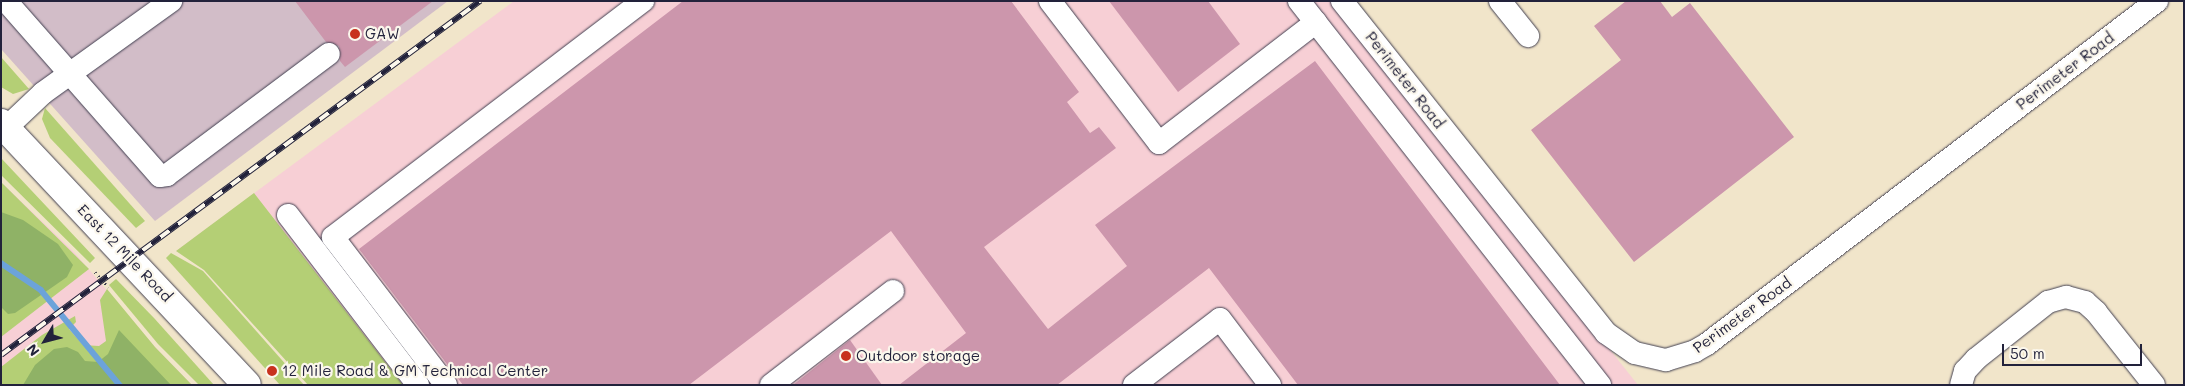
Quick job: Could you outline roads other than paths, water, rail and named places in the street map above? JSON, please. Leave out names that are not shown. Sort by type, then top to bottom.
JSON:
[{"type":"main road","name":"East 12 Mile Road","points":[[4,125],[247,385]]},
{"type":"street","points":[[6,1],[160,176],[167,175],[329,54]]},
{"type":"street","points":[[4,125],[43,94],[171,1]]},
{"type":"street","points":[[446,385],[333,237],[643,1]]},
{"type":"street","points":[[1050,1],[1159,143],[1316,22]]},
{"type":"street","points":[[1299,1],[1600,385]]},
{"type":"street","name":"Perimeter Road","points":[[1342,1],[1606,333],[1635,353],[1666,360],[1695,351],[1707,344],[2157,1]]},
{"type":"street","points":[[1500,1],[1528,36]]},
{"type":"street","points":[[288,215],[418,385]]},
{"type":"street","points":[[771,385],[893,291]]},
{"type":"street","points":[[1961,385],[1965,371],[1976,359],[2048,302],[2066,297],[2085,302],[2096,312],[2154,385]]},
{"type":"street","points":[[1134,385],[1220,319],[1270,385]]},
{"type":"waterway","points":[[1,263],[41,290],[120,385]]},
{"type":"railway","points":[[1,355],[480,1]]},
{"type":"place","name":"GAW","points":[[355,34]]},
{"type":"place","name":"Outdoor storage","points":[[846,356]]},
{"type":"place","name":"12 Mile Road & GM Technical Center","points":[[272,371]]}]
